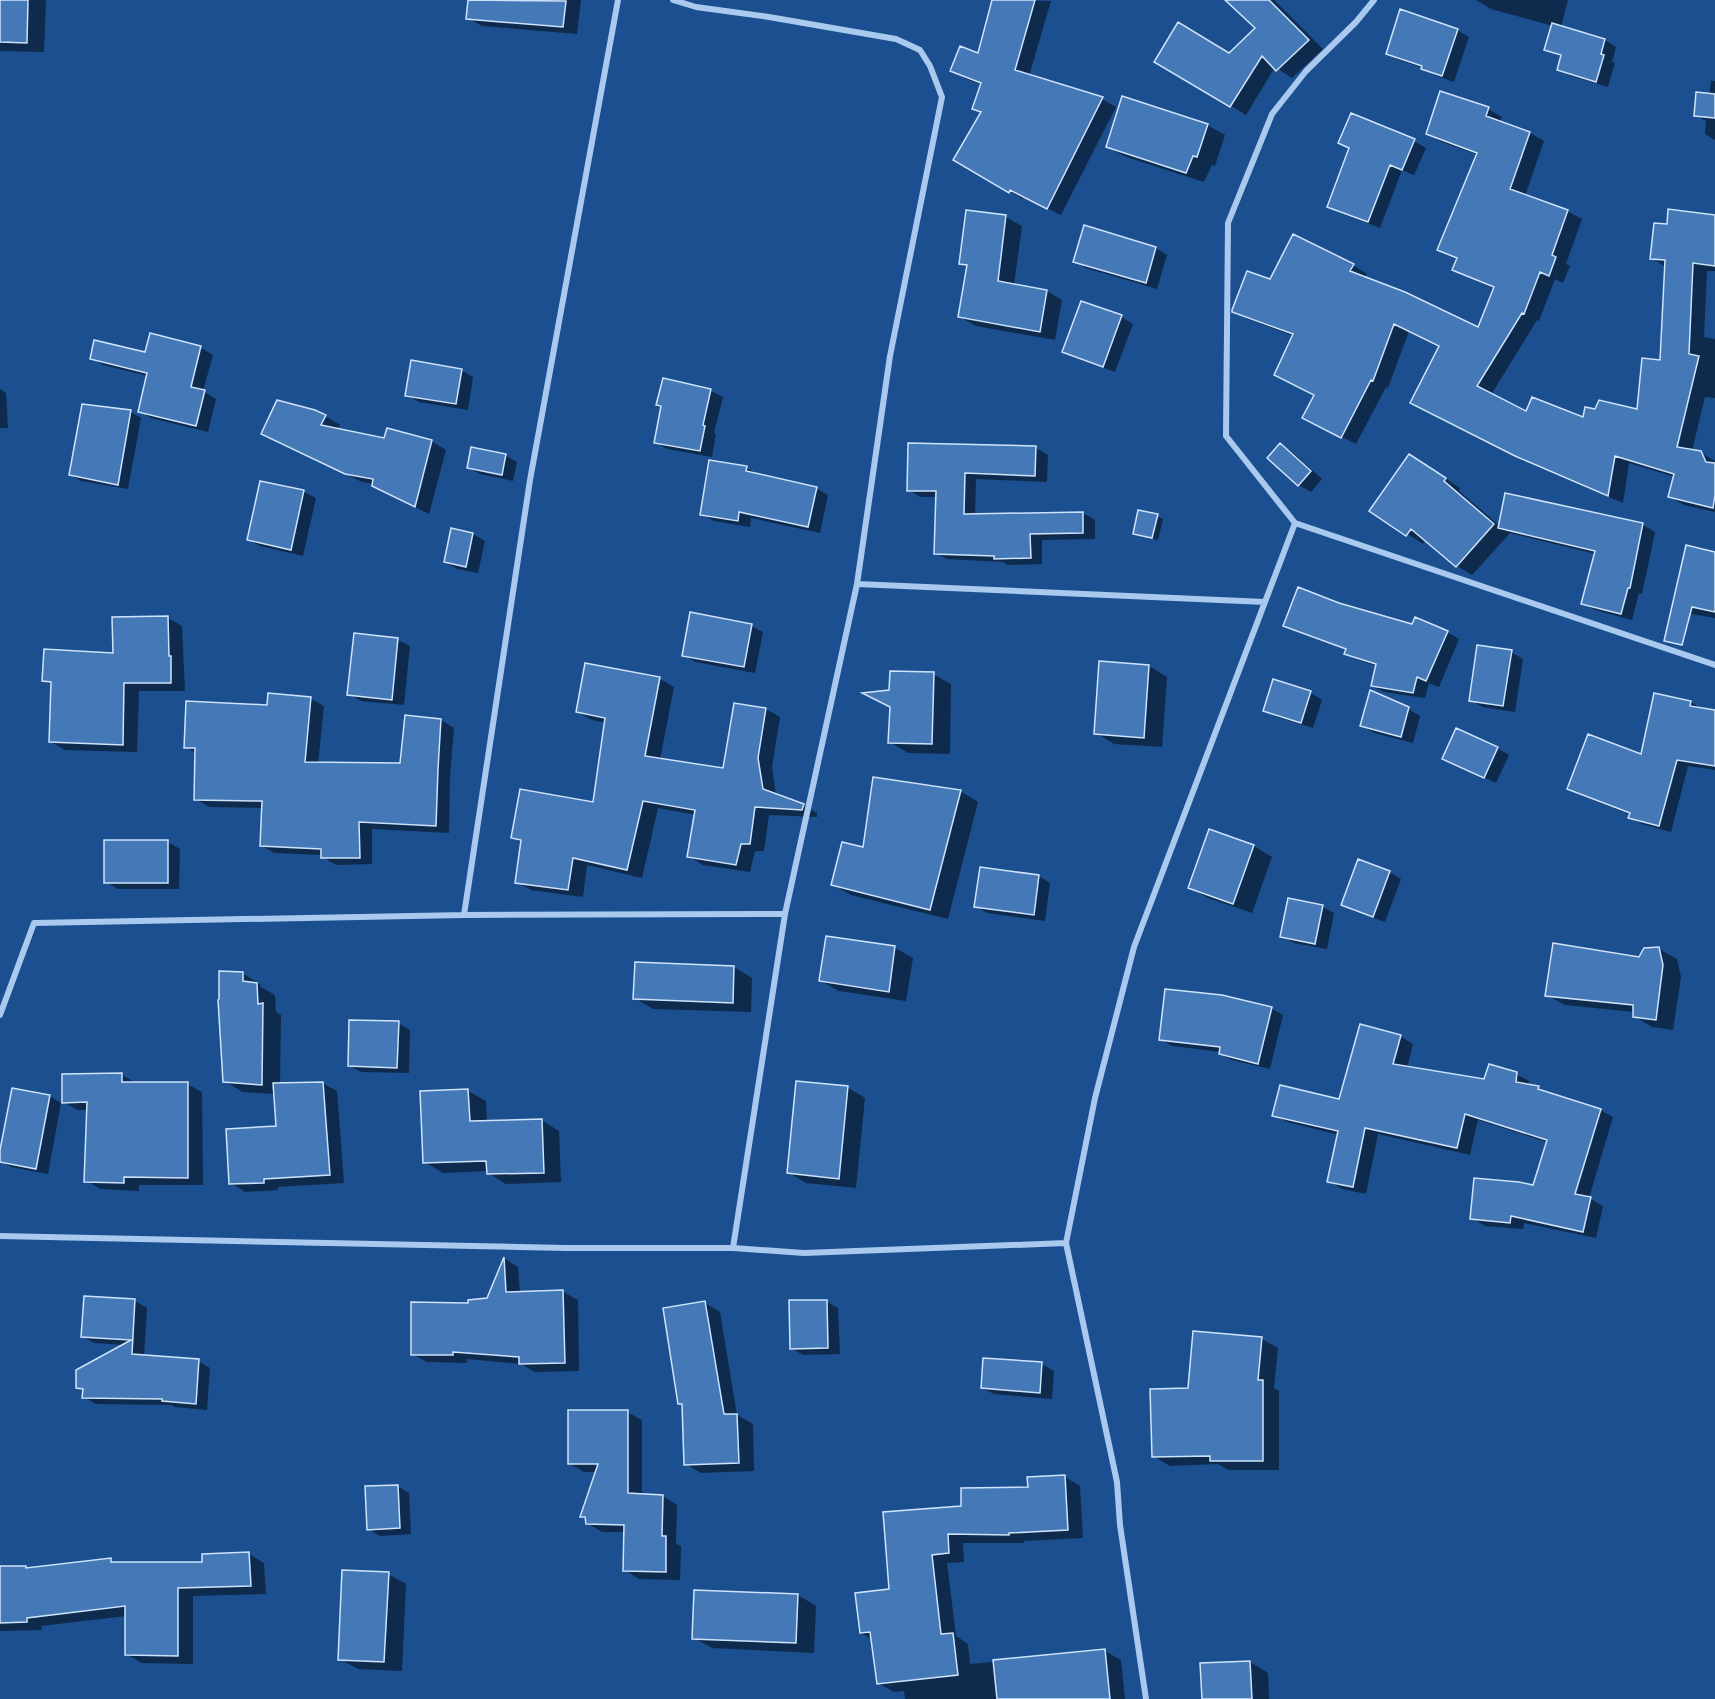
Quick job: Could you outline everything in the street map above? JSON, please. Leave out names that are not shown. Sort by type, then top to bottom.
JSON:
[{"type":"street","points":[[464,915],[530,480],[618,0]]},
{"type":"street","points":[[673,0],[696,7],[896,39],[920,50],[930,66],[942,97],[890,356],[857,584],[785,914],[733,1248]]},
{"type":"street","points":[[1374,0],[1356,22],[1306,71],[1272,114],[1228,223],[1226,436],[1294,523],[1715,665]]},
{"type":"street","points":[[1146,1699],[1120,1525],[1118,1482],[1066,1243],[1095,1098],[1134,947],[1294,523]]},
{"type":"street","points":[[857,584],[1265,602]]},
{"type":"street","points":[[0,1015],[34,923],[464,915],[785,914]]},
{"type":"street","points":[[0,1236],[567,1248],[733,1248],[804,1253],[1066,1243]]},
{"type":"building","points":[[0,0],[28,0],[27,43],[0,42]]},
{"type":"building","points":[[468,0],[566,1],[563,27],[466,19]]},
{"type":"building","points":[[992,0],[1035,0],[1015,70],[1103,97],[1047,209],[1010,190],[1009,193],[953,160],[981,112],[972,109],[981,83],[950,71],[960,46],[978,53]]},
{"type":"building","points":[[1225,0],[1269,0],[1309,40],[1276,71],[1262,56],[1230,107],[1154,62],[1178,22],[1229,53],[1255,28]]},
{"type":"building","points":[[1400,9],[1458,29],[1442,76],[1421,69],[1422,66],[1386,54]]},
{"type":"building","points":[[1552,23],[1605,39],[1601,54],[1604,55],[1596,82],[1557,70],[1561,55],[1544,50]]},
{"type":"building","points":[[1440,91],[1489,107],[1486,116],[1530,132],[1510,189],[1568,210],[1552,255],[1556,257],[1549,276],[1540,272],[1524,314],[1522,313],[1477,386],[1526,411],[1532,397],[1583,417],[1585,407],[1595,409],[1599,400],[1637,409],[1642,358],[1660,360],[1665,260],[1650,259],[1654,223],[1667,224],[1668,209],[1715,215],[1715,266],[1693,263],[1689,354],[1699,356],[1677,447],[1701,451],[1706,462],[1715,463],[1713,508],[1668,497],[1674,474],[1615,456],[1608,496],[1515,456],[1410,403],[1439,346],[1394,324],[1373,381],[1371,380],[1341,438],[1302,418],[1314,395],[1274,375],[1293,334],[1232,312],[1247,271],[1270,279],[1293,234],[1354,264],[1350,271],[1405,292],[1478,327],[1494,287],[1452,270],[1457,258],[1437,250],[1477,153],[1426,134]]},
{"type":"building","points":[[1696,92],[1715,94],[1715,118],[1694,116]]},
{"type":"building","points":[[1122,96],[1208,124],[1197,157],[1193,156],[1186,173],[1106,147]]},
{"type":"building","points":[[1351,113],[1415,139],[1402,170],[1390,165],[1368,222],[1327,207],[1349,148],[1338,143]]},
{"type":"building","points":[[966,210],[1006,215],[998,281],[1047,290],[1040,332],[958,317],[967,265],[959,264]]},
{"type":"building","points":[[1084,225],[1156,247],[1146,283],[1073,262]]},
{"type":"building","points":[[1081,301],[1122,315],[1103,367],[1062,352]]},
{"type":"building","points":[[150,333],[201,346],[191,387],[205,390],[196,426],[138,412],[147,373],[90,359],[94,340],[145,352]]},
{"type":"building","points":[[411,360],[462,369],[456,404],[405,396]]},
{"type":"building","points":[[663,378],[711,389],[700,451],[654,443],[661,406],[656,405]]},
{"type":"building","points":[[277,400],[326,415],[321,425],[384,438],[387,428],[432,440],[415,507],[372,486],[373,479],[345,474],[261,434]]},
{"type":"building","points":[[82,404],[131,410],[118,485],[69,475]]},
{"type":"building","points":[[908,443],[1036,446],[1035,476],[965,473],[964,514],[1083,512],[1083,533],[1030,534],[1031,558],[994,559],[994,556],[934,554],[936,491],[907,491]]},
{"type":"building","points":[[1280,443],[1311,471],[1298,486],[1267,458]]},
{"type":"building","points":[[471,447],[506,454],[502,475],[467,468]]},
{"type":"building","points":[[1409,454],[1446,478],[1444,481],[1494,524],[1456,567],[1411,529],[1406,536],[1369,511]]},
{"type":"building","points":[[709,460],[747,466],[746,471],[817,487],[808,527],[739,512],[738,521],[700,515]]},
{"type":"building","points":[[260,481],[304,490],[291,550],[247,540]]},
{"type":"building","points":[[1505,493],[1643,523],[1630,588],[1628,588],[1621,614],[1581,604],[1595,551],[1498,528]]},
{"type":"building","points":[[1138,510],[1158,514],[1152,538],[1133,534]]},
{"type":"building","points":[[451,528],[473,533],[466,567],[444,562]]},
{"type":"building","points":[[1686,545],[1715,552],[1715,612],[1692,607],[1682,645],[1664,641]]},
{"type":"building","points":[[1298,587],[1339,603],[1412,624],[1415,617],[1448,631],[1426,681],[1417,677],[1413,693],[1371,686],[1376,664],[1344,654],[1346,649],[1283,626]]},
{"type":"building","points":[[690,612],[752,624],[744,667],[682,656]]},
{"type":"building","points":[[168,616],[171,683],[124,683],[123,745],[49,742],[51,682],[42,681],[44,649],[113,653],[112,617]]},
{"type":"building","points":[[354,633],[398,638],[392,700],[347,695]]},
{"type":"building","points":[[1477,645],[1512,650],[1503,706],[1469,701]]},
{"type":"building","points":[[1099,661],[1149,665],[1144,738],[1094,734]]},
{"type":"building","points":[[585,663],[660,677],[645,756],[723,768],[734,703],[766,708],[758,758],[763,789],[804,804],[802,810],[755,807],[750,844],[741,844],[736,865],[687,857],[695,810],[643,801],[627,870],[573,858],[568,890],[515,883],[521,840],[511,838],[520,789],[593,802],[605,718],[576,712]]},
{"type":"building","points":[[890,671],[934,672],[932,744],[888,743],[890,707],[862,693],[889,690]]},
{"type":"building","points":[[1273,679],[1311,691],[1301,723],[1263,711]]},
{"type":"building","points":[[1370,690],[1409,707],[1401,737],[1360,726]]},
{"type":"building","points":[[268,693],[311,697],[305,762],[400,763],[405,715],[441,719],[436,826],[359,822],[360,858],[321,858],[321,849],[260,846],[262,801],[194,800],[195,748],[184,748],[186,701],[267,705]]},
{"type":"building","points":[[1654,693],[1691,701],[1690,706],[1715,710],[1715,766],[1677,760],[1659,826],[1628,818],[1630,813],[1567,789],[1588,734],[1641,754]]},
{"type":"building","points":[[1456,728],[1498,747],[1484,778],[1442,759]]},
{"type":"building","points":[[873,777],[961,790],[930,910],[831,885],[842,842],[863,847]]},
{"type":"building","points":[[1209,829],[1254,845],[1233,904],[1188,888]]},
{"type":"building","points":[[104,840],[168,840],[168,883],[104,883]]},
{"type":"building","points":[[1358,859],[1390,871],[1373,917],[1341,905]]},
{"type":"building","points":[[980,867],[1039,875],[1034,915],[974,907]]},
{"type":"building","points":[[1288,898],[1323,905],[1315,944],[1280,937]]},
{"type":"building","points":[[826,936],[895,946],[889,992],[819,981]]},
{"type":"building","points":[[1553,943],[1639,957],[1644,948],[1659,947],[1663,965],[1656,1020],[1633,1017],[1633,1005],[1545,996]]},
{"type":"building","points":[[635,962],[734,966],[733,1003],[633,999]]},
{"type":"building","points":[[219,971],[243,972],[243,981],[257,983],[258,1004],[263,1003],[262,1085],[223,1082],[218,1000]]},
{"type":"building","points":[[1165,989],[1222,995],[1272,1007],[1258,1064],[1219,1054],[1220,1047],[1159,1040]]},
{"type":"building","points":[[349,1020],[399,1021],[397,1068],[348,1066]]},
{"type":"building","points":[[1360,1024],[1401,1035],[1393,1064],[1484,1079],[1489,1064],[1517,1072],[1516,1082],[1539,1086],[1538,1089],[1601,1109],[1575,1194],[1591,1197],[1583,1232],[1511,1216],[1510,1223],[1470,1219],[1474,1178],[1533,1185],[1547,1140],[1465,1114],[1457,1148],[1365,1128],[1353,1187],[1327,1182],[1338,1131],[1272,1116],[1280,1085],[1339,1099]]},
{"type":"building","points":[[122,1073],[122,1082],[188,1082],[188,1178],[124,1177],[124,1183],[84,1182],[87,1102],[62,1103],[62,1074]]},
{"type":"building","points":[[796,1081],[848,1086],[839,1179],[787,1173]]},
{"type":"building","points":[[323,1082],[330,1175],[264,1179],[264,1183],[229,1184],[226,1129],[276,1126],[273,1083]]},
{"type":"building","points":[[12,1088],[50,1095],[36,1169],[0,1162],[0,1150]]},
{"type":"building","points":[[468,1089],[470,1121],[542,1119],[544,1173],[487,1174],[486,1161],[423,1163],[420,1091]]},
{"type":"building","points":[[504,1257],[506,1292],[563,1290],[565,1363],[519,1364],[519,1357],[453,1352],[453,1355],[411,1355],[411,1302],[468,1303],[468,1300],[487,1298]]},
{"type":"building","points":[[84,1296],[135,1299],[132,1354],[199,1359],[196,1404],[162,1401],[162,1399],[82,1398],[83,1389],[76,1388],[76,1370],[131,1340],[81,1337]]},
{"type":"building","points":[[789,1300],[827,1300],[828,1348],[790,1349]]},
{"type":"building","points":[[705,1301],[724,1414],[737,1414],[739,1463],[684,1465],[682,1404],[678,1404],[663,1308]]},
{"type":"building","points":[[1193,1331],[1262,1337],[1258,1380],[1263,1380],[1263,1461],[1210,1461],[1210,1456],[1152,1457],[1150,1389],[1188,1388]]},
{"type":"building","points":[[983,1358],[1042,1362],[1040,1393],[981,1388]]},
{"type":"building","points":[[568,1410],[628,1410],[628,1493],[663,1495],[662,1536],[666,1536],[666,1572],[623,1571],[624,1525],[586,1524],[585,1517],[580,1517],[598,1464],[568,1464]]},
{"type":"building","points":[[1065,1475],[1068,1530],[1009,1533],[1009,1535],[948,1534],[949,1553],[932,1555],[941,1634],[953,1633],[958,1675],[877,1684],[870,1632],[860,1633],[855,1593],[889,1589],[883,1512],[961,1506],[961,1488],[1028,1487],[1027,1477]]},
{"type":"building","points":[[398,1485],[400,1528],[367,1530],[365,1486]]},
{"type":"building","points":[[249,1552],[251,1586],[178,1588],[178,1656],[125,1655],[125,1606],[27,1618],[27,1622],[0,1623],[0,1566],[26,1566],[26,1568],[111,1558],[111,1562],[202,1562],[202,1554]]},
{"type":"building","points":[[342,1570],[389,1572],[384,1662],[338,1660]]},
{"type":"building","points":[[694,1590],[798,1594],[796,1643],[692,1639]]},
{"type":"building","points":[[1105,1649],[1110,1699],[997,1699],[993,1660]]},
{"type":"building","points":[[1250,1661],[1252,1699],[1202,1699],[1200,1663]]}]
